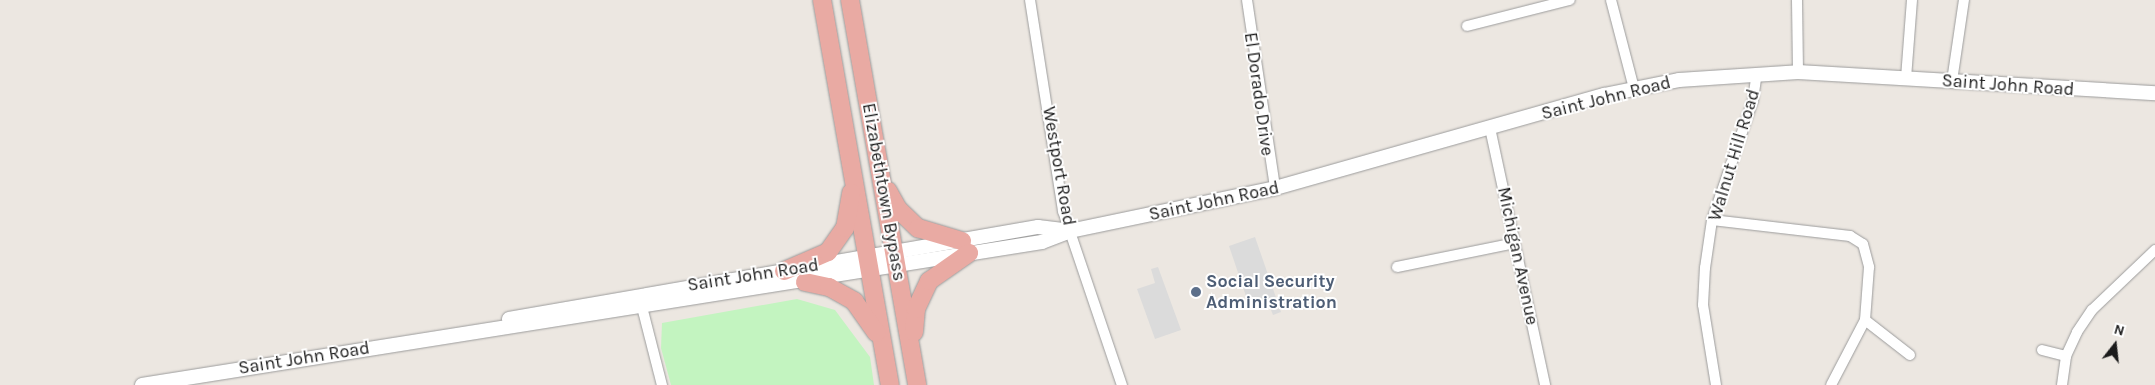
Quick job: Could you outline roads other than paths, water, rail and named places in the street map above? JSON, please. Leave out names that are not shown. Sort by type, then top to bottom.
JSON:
[{"type":"highway","name":"Elizabethtown Bypass","points":[[822,0],[889,382]]},
{"type":"highway","name":"Elizabethtown Bypass","points":[[850,0],[916,380]]},
{"type":"highway","points":[[878,165],[890,196],[907,220],[931,235],[966,247]]},
{"type":"highway","points":[[784,271],[816,261],[838,241],[848,213],[852,170]]},
{"type":"highway","points":[[916,380],[914,325],[921,294],[939,270],[966,247]]},
{"type":"highway","points":[[806,282],[842,293],[864,312],[873,324],[889,382]]},
{"type":"street","name":"Westport Road","points":[[1030,0],[1070,231],[1122,385]]},
{"type":"street","name":"El Dorado Drive","points":[[1247,0],[1275,188]]},
{"type":"street","points":[[1467,26],[1570,0]]},
{"type":"street","points":[[1612,0],[1634,88]]},
{"type":"street","points":[[1797,0],[1798,72]]},
{"type":"street","points":[[1906,78],[1912,0]]},
{"type":"street","points":[[1952,81],[1964,0]]},
{"type":"street","name":"Saint John Road","points":[[640,301],[806,282],[868,265],[966,247],[1038,227],[1070,231],[1275,188],[1634,88],[1757,73],[1798,72],[2155,93]]},
{"type":"street","name":"Walnut Hill Road","points":[[1716,385],[1703,305],[1712,220],[1753,100],[1757,73]]},
{"type":"street","name":"Michigan Avenue","points":[[1490,128],[1545,385]]},
{"type":"street","points":[[1712,220],[1857,239],[1868,259],[1864,320],[1831,385]]},
{"type":"street","points":[[1397,267],[1515,243]]},
{"type":"street","points":[[2062,385],[2066,356],[2092,310],[2155,250]]},
{"type":"street","points":[[2146,260],[2155,267]]},
{"type":"street","name":"Saint John Road","points":[[142,385],[212,379],[437,336],[640,301],[784,271],[868,265]]},
{"type":"street","points":[[640,301],[662,385]]},
{"type":"street","points":[[1864,320],[1910,356]]},
{"type":"street","points":[[2042,350],[2066,356]]},
{"type":"place","name":"Social Security Administration","points":[[1196,292]]}]
